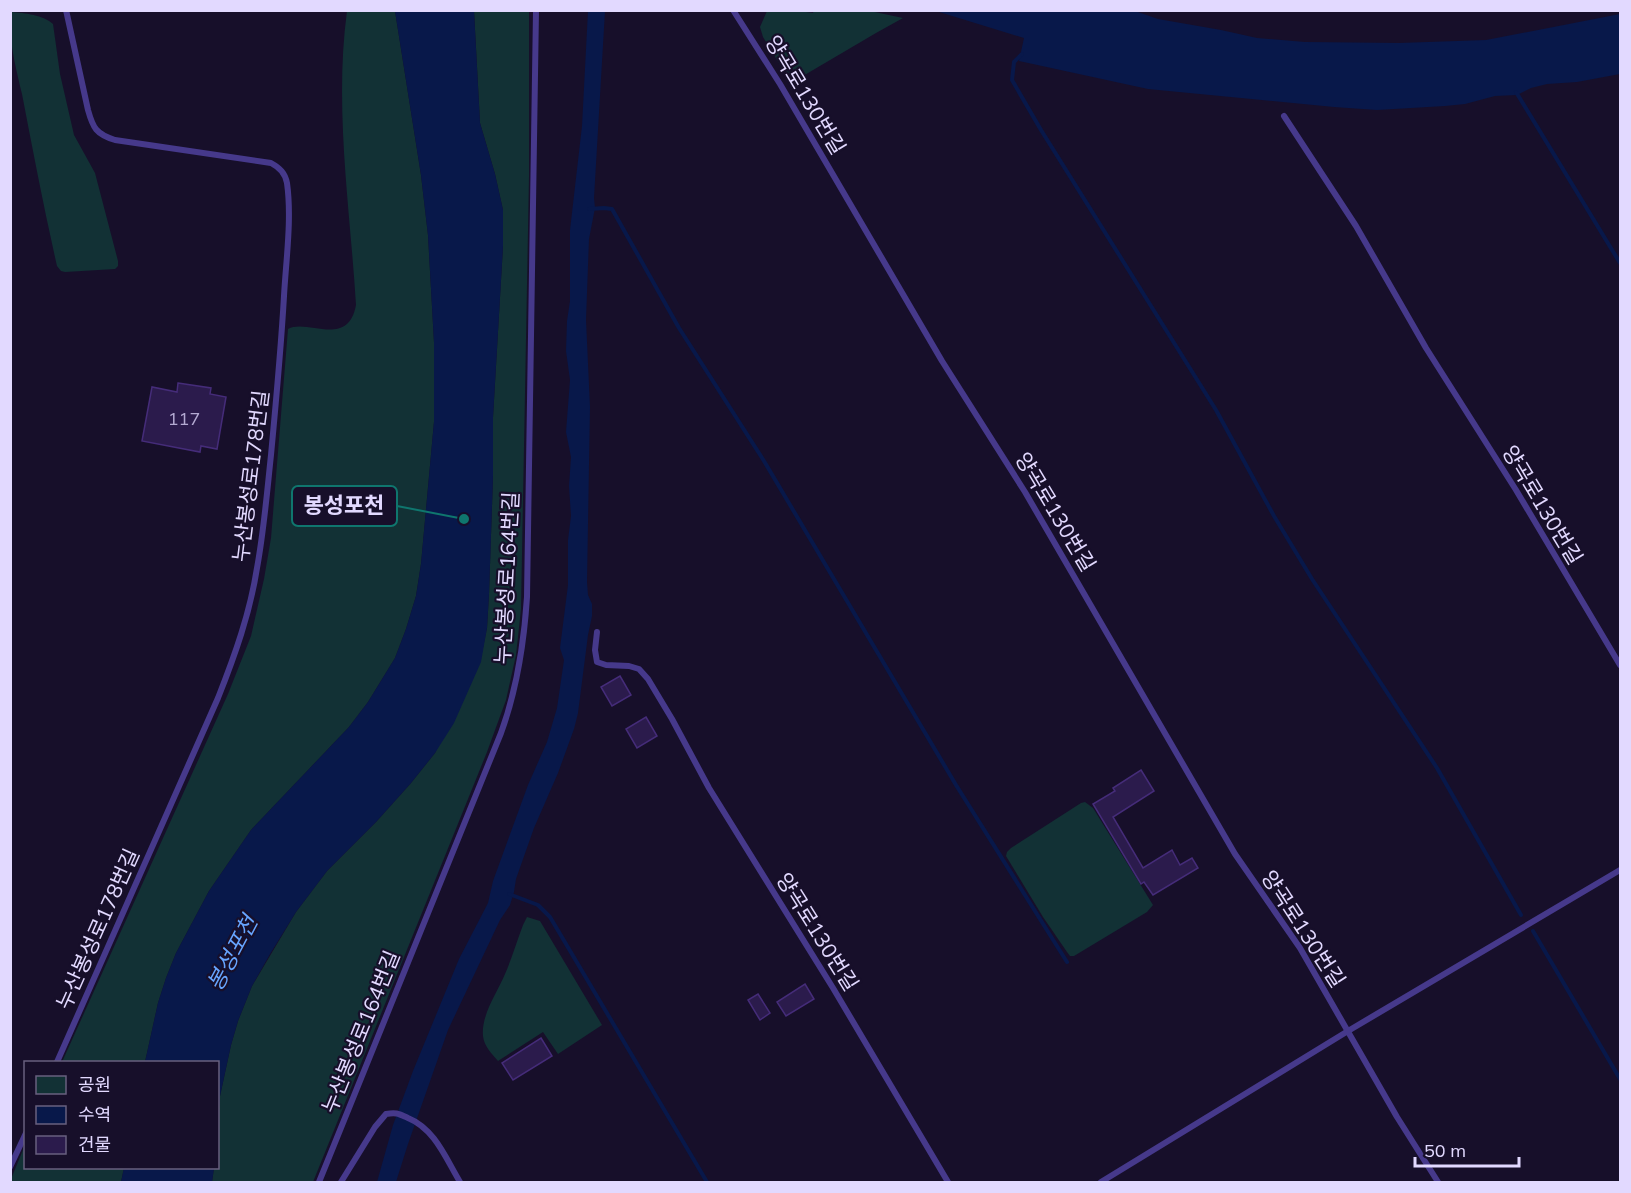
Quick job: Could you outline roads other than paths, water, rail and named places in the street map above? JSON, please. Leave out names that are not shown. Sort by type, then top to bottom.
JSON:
[{"type":"lane","name":"누산봉성로178번길","points":[[57,1061],[218,698],[247,618],[257,568],[268,484],[280,362],[288,213],[287,182],[284,173],[271,163],[115,140],[99,133],[92,125],[66,11],[58,10]]},
{"type":"lane","name":"누산봉성로164번길","points":[[319,1182],[501,733],[519,669],[524,636],[527,586],[536,10]]},
{"type":"lane","name":"양곡로130번길","points":[[734,10],[780,84],[942,362],[1025,492],[1235,854],[1300,948],[1397,1117],[1438,1182]]},
{"type":"lane","name":"양곡로130번길","points":[[1284,116],[1356,226],[1425,348],[1516,490],[1620,666]]},
{"type":"lane","name":"양곡로130번길","points":[[597,632],[595,650],[597,662],[639,669],[648,679],[672,718],[709,788],[833,988],[948,1182]]},
{"type":"lane","points":[[1101,1182],[1348,1031],[1620,870]]},
{"type":"lane","points":[[340,1182],[375,1127],[386,1114],[395,1112],[419,1122],[429,1131],[460,1182]]},
{"type":"lane","points":[[10,1167],[24,1137]]},
{"type":"water","points":[[395,11],[474,11],[480,123],[503,210],[493,417],[489,594],[487,628],[481,662],[454,723],[435,753],[376,822],[327,871],[296,912],[270,954],[252,986],[238,1021],[219,1108],[219,1061],[145,1061],[166,978],[176,953],[209,891],[251,830],[349,727],[368,702],[395,658],[416,596],[434,422],[434,342],[428,235],[421,175]]},
{"type":"water","points":[[588,11],[605,11],[595,208],[589,239],[586,320],[590,407],[587,582],[592,616],[578,713],[558,773],[534,828],[516,879],[510,905],[500,920],[448,1030],[396,1182],[377,1182],[393,1125],[413,1071],[459,959],[488,903],[493,881],[528,785],[547,742],[557,708],[564,660],[560,648],[568,585],[568,540],[571,516],[569,486],[571,457],[566,432],[570,380],[566,351],[570,301],[570,230],[582,126]]},
{"type":"water","points":[[936,11],[1135,11],[1158,19],[1257,38],[1305,42],[1399,43],[1486,40],[1620,14],[1620,74],[1577,82],[1547,84],[1517,95],[1495,96],[1465,104],[1377,110],[1334,107],[1148,89],[1019,61],[1024,38]]},
{"type":"water","points":[[124,1169],[214,1169],[212,1182],[121,1182]]},
{"type":"waterway","points":[[1022,54],[1014,62],[1012,80],[1216,410],[1274,516],[1312,579],[1437,768],[1521,915]]},
{"type":"waterway","points":[[1516,92],[1620,263]]},
{"type":"waterway","points":[[589,209],[612,209],[679,328],[764,461],[956,785],[1067,962]]},
{"type":"waterway","points":[[509,894],[538,905],[550,917],[707,1182]]},
{"type":"waterway","points":[[1533,931],[1620,1079]]},
{"type":"place","name":"봉성포천","points":[[464,519]]}]
